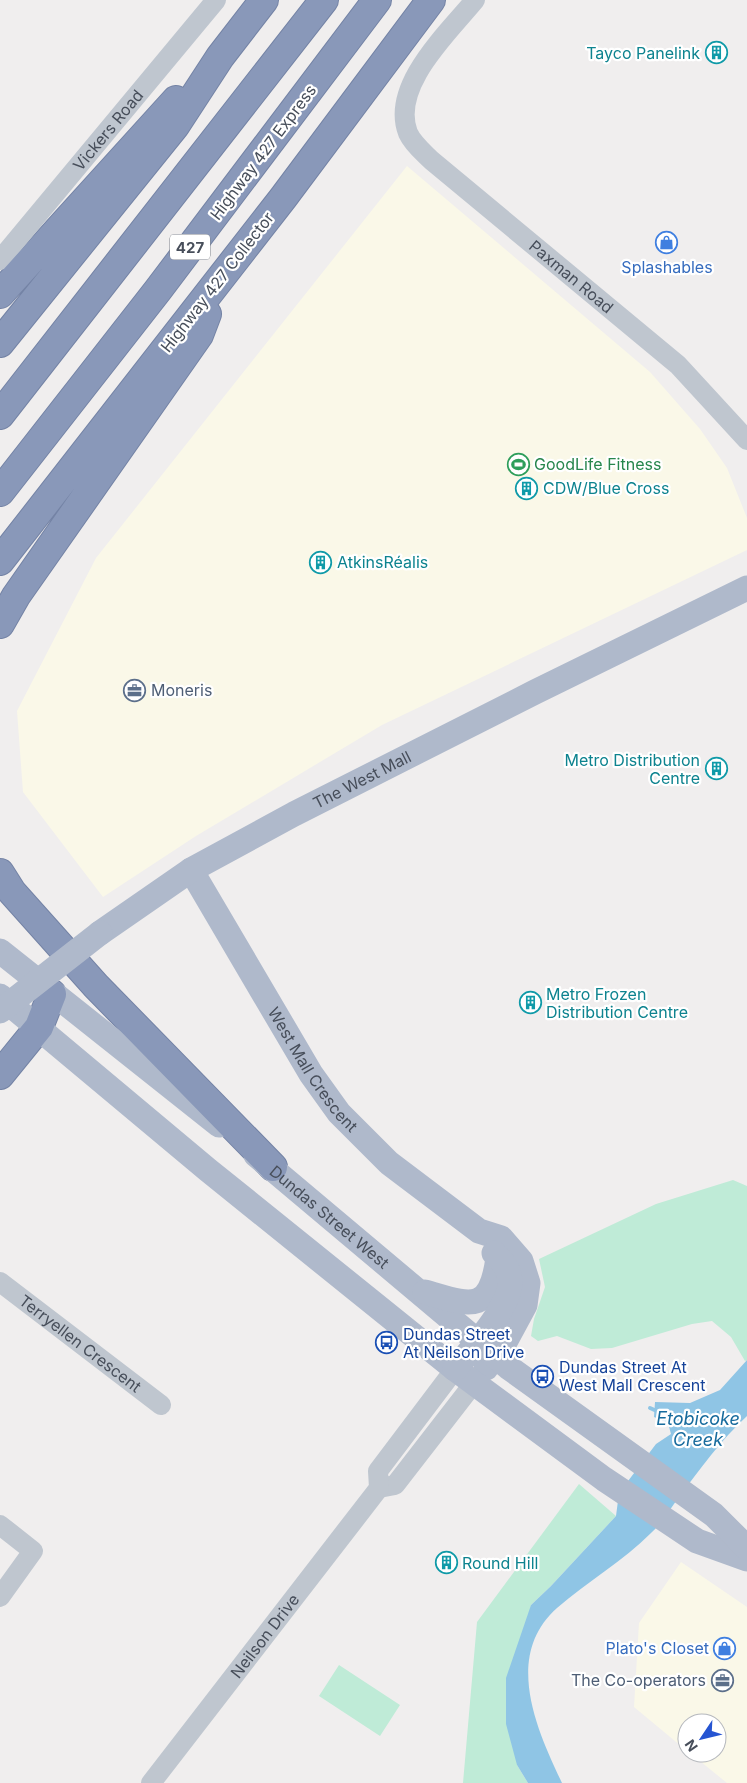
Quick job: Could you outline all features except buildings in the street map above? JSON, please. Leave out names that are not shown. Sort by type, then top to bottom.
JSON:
[{"type":"highway","points":[[0,343],[175,126],[220,58],[264,0]]},
{"type":"highway","name":"427","points":[[0,415],[324,0]]},
{"type":"highway","name":"Highway 427 Express","points":[[0,492],[158,290],[377,0]]},
{"type":"highway","name":"Highway 427 Collector","points":[[0,561],[283,198],[431,0]]},
{"type":"highway","points":[[0,294],[160,115],[220,58]]},
{"type":"highway","points":[[0,624],[21,589],[199,335],[225,270]]},
{"type":"highway","points":[[0,873],[12,892],[96,986],[273,1167]]},
{"type":"highway","points":[[0,1076],[39,1027],[52,994]]},
{"type":"main road","name":"The West Mall","points":[[0,1011],[100,933],[191,870],[294,814],[487,716],[747,588]]},
{"type":"main road","name":"West Mall Crescent","points":[[191,870],[311,1074],[339,1113],[389,1163],[479,1231],[501,1238],[521,1261],[528,1283],[527,1300],[523,1311],[486,1349]]},
{"type":"main road","name":"Dundas Street West","points":[[0,951],[273,1167],[486,1349],[623,1452],[714,1515],[747,1548]]},
{"type":"main road","points":[[0,996],[208,1170],[455,1369],[604,1479],[697,1541],[747,1558]]},
{"type":"main road","name":"West Mall Crescent","points":[[479,1231],[487,1247],[498,1258],[509,1274],[510,1286],[495,1316],[486,1349]]},
{"type":"main road","points":[[416,1289],[456,1301],[473,1302],[492,1289],[495,1282],[498,1258]]},
{"type":"main road","name":"Neilson Drive","points":[[455,1369],[486,1349]]},
{"type":"main road","name":"Neilson Drive","points":[[474,1383],[486,1349]]},
{"type":"street","name":"Vickers Road","points":[[0,260],[216,0]]},
{"type":"street","name":"Paxman Road","points":[[475,0],[411,82],[406,110],[408,132],[424,153],[678,364],[747,440]]},
{"type":"street","name":"Terryellen Crescent","points":[[0,1282],[161,1406]]},
{"type":"street","name":"Neilson Drive","points":[[150,1783],[379,1488],[378,1471],[455,1369]]},
{"type":"street","name":"Neilson Drive","points":[[379,1488],[395,1485],[474,1383]]},
{"type":"street","points":[[0,1525],[33,1551],[0,1596]]},
{"type":"shaded area","points":[[407,166],[650,372],[700,429],[727,468],[747,518],[747,550],[382,725],[196,836],[103,897],[23,792],[17,711],[96,558]]},
{"type":"shaded area","points":[[681,1562],[747,1607],[747,1783],[727,1783],[702,1763],[727,1763],[727,1713],[677,1713],[677,1743],[634,1707],[639,1623]]},
{"type":"green space","points":[[733,1180],[747,1186],[747,1360],[745,1361],[731,1337],[712,1321],[692,1324],[612,1348],[591,1349],[557,1336],[538,1341],[531,1336],[534,1319],[545,1287],[539,1259],[656,1204]]},
{"type":"green space","points":[[579,1484],[616,1516],[531,1605],[517,1765],[528,1783],[463,1783],[477,1622]]},
{"type":"green space","points":[[339,1665],[400,1705],[380,1736],[319,1696]]},
{"type":"water","name":"Etobicoke Creek","points":[[747,1360],[747,1416],[711,1455],[655,1529],[629,1553],[557,1608],[541,1627],[531,1648],[528,1670],[530,1694],[543,1740],[562,1783],[528,1783],[517,1765],[506,1724],[506,1678],[531,1605],[616,1516],[619,1493],[656,1444],[671,1434],[668,1423],[654,1417],[655,1402],[690,1403],[720,1390]]},
{"type":"waterway","points":[[650,1408],[659,1412]]},
{"type":"place","name":"Tayco Panelink","points":[[716,53]]},
{"type":"place","name":"Splashables","points":[[667,243]]},
{"type":"place","name":"GoodLife Fitness","points":[[518,464]]},
{"type":"place","name":"CDW/Blue Cross","points":[[527,488]]},
{"type":"place","name":"AtkinsRéalis","points":[[321,562]]},
{"type":"place","name":"Moneris","points":[[135,690]]},
{"type":"place","name":"Metro Distribution Centre","points":[[716,769]]},
{"type":"place","name":"Metro Frozen Distribution Centre","points":[[530,1003]]},
{"type":"place","name":"Dundas Street At Neilson Drive","points":[[387,1343]]},
{"type":"place","name":"Dundas Street At West Mall Crescent","points":[[543,1376]]},
{"type":"place","name":"Round Hill","points":[[446,1563]]},
{"type":"place","name":"Plato's Closet","points":[[725,1648]]},
{"type":"place","name":"The Co-operators","points":[[722,1680]]}]
